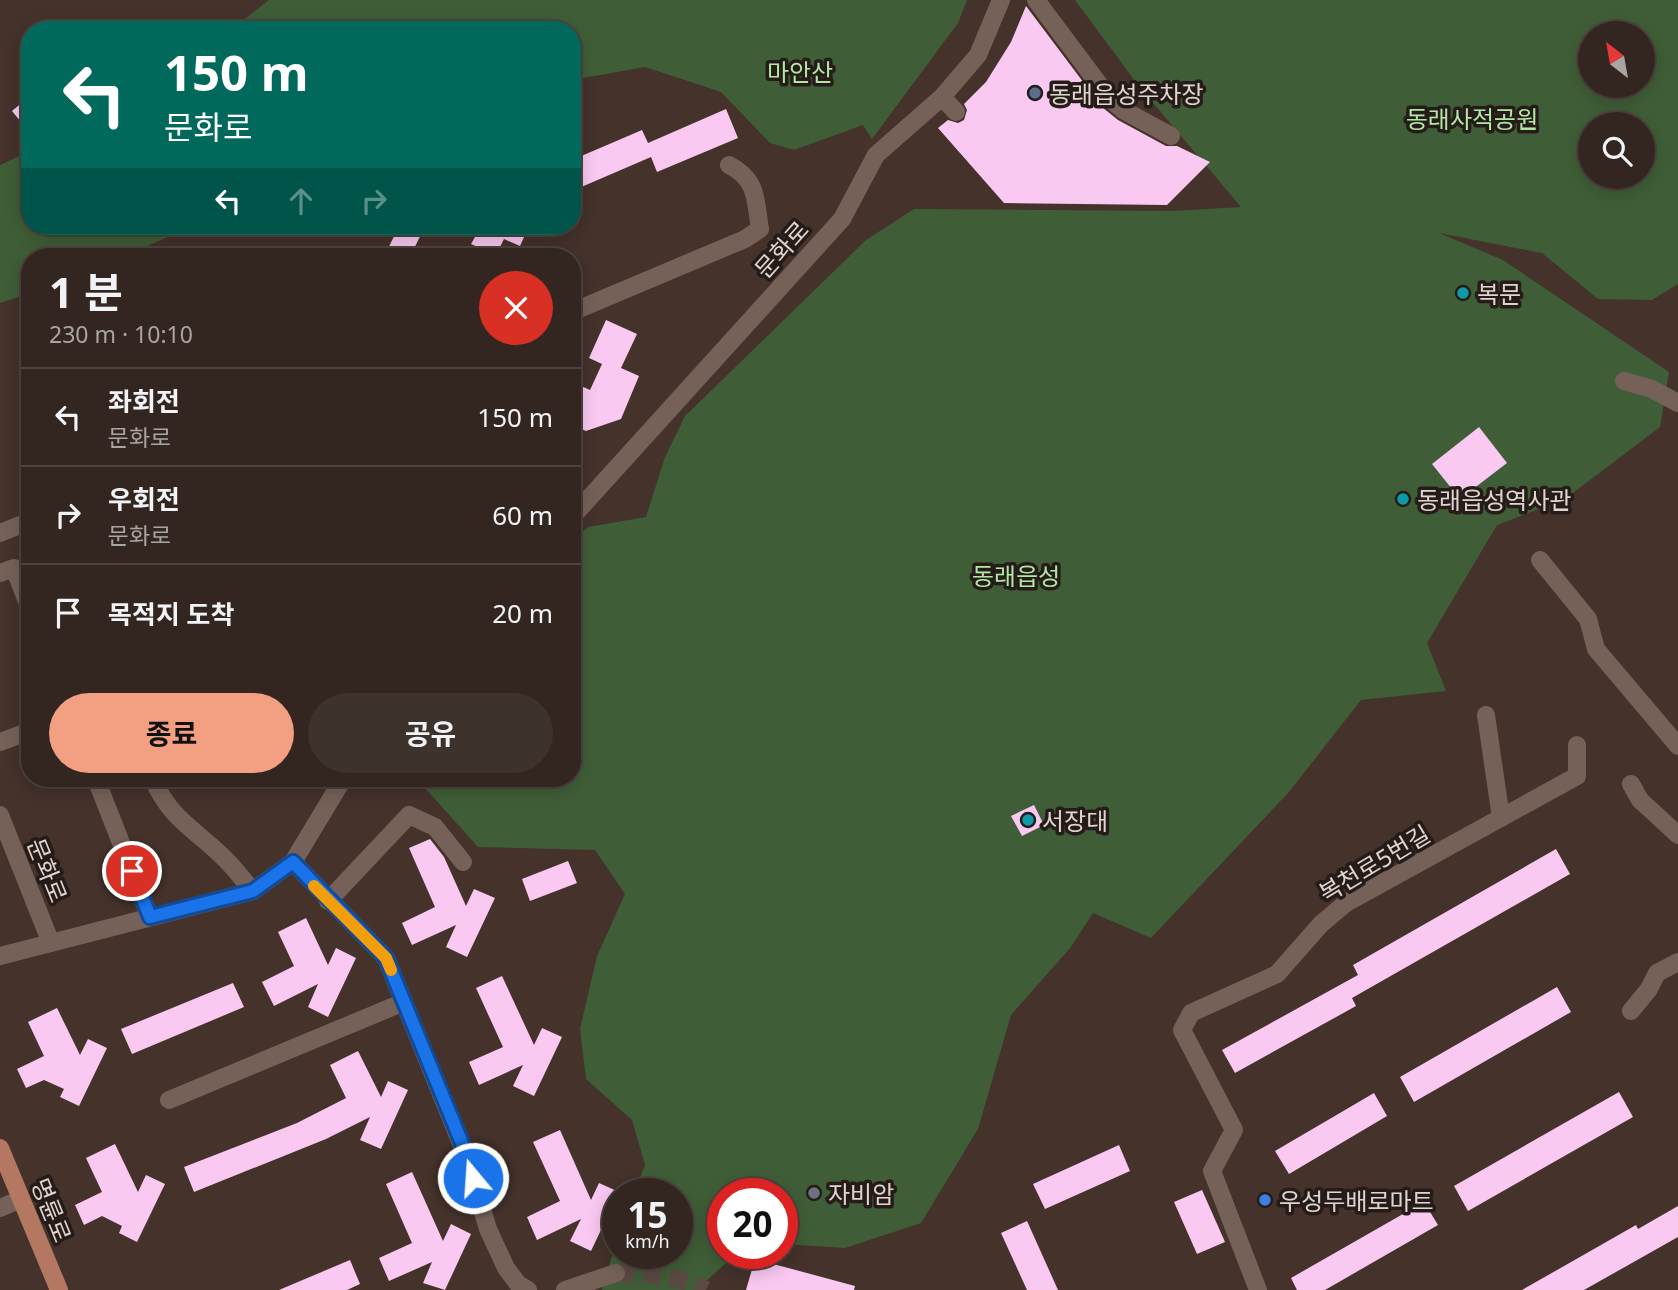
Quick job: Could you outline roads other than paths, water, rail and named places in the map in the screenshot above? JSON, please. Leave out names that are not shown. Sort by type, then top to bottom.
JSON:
[{"type":"main road","name":"명륜로","points":[[0,1148],[59,1290]]},
{"type":"street","name":"문화로","points":[[581,507],[842,219],[876,155],[942,97],[978,55],[1001,0]]},
{"type":"street","points":[[1036,0],[1110,99],[1123,110],[1171,136]]},
{"type":"street","points":[[942,97],[956,111]]},
{"type":"street","points":[[581,308],[745,239],[760,229],[750,181],[745,173],[729,165]]},
{"type":"street","points":[[1624,382],[1652,389],[1678,403]]},
{"type":"street","points":[[0,533],[21,525]]},
{"type":"street","points":[[1540,560],[1588,619],[1596,649],[1678,746]]},
{"type":"street","points":[[7,571],[21,594]]},
{"type":"street","points":[[1486,715],[1501,818]]},
{"type":"street","points":[[0,742],[21,734]]},
{"type":"street","name":"복천로5번길","points":[[1258,1290],[1212,1171],[1234,1130],[1182,1030],[1186,1021],[1191,1013],[1277,974],[1321,924],[1346,903],[1577,776],[1577,745]]},
{"type":"street","points":[[1631,783],[1640,800],[1678,835]]},
{"type":"street","points":[[99,787],[150,917]]},
{"type":"street","points":[[156,787],[163,803],[173,814],[227,861],[253,891]]},
{"type":"street","name":"문화로","points":[[0,956],[253,891],[293,862],[338,787]]},
{"type":"street","name":"문화로","points":[[0,815],[51,943]]},
{"type":"street","points":[[328,901],[409,815],[435,827],[463,862]]},
{"type":"street","points":[[293,862],[386,958],[466,1153],[488,1230],[506,1268],[518,1284],[528,1290]]},
{"type":"street","points":[[1630,1011],[1649,989],[1657,973],[1678,961]]},
{"type":"street","points":[[169,1100],[404,1002]]},
{"type":"street","points":[[0,1208],[21,1199]]},
{"type":"street","points":[[565,1290],[616,1273]]},
{"type":"tunnel","points":[[616,1273],[662,1276],[706,1290]]},
{"type":"place","name":"동래읍성주차장","points":[[1035,93]]},
{"type":"place","name":"복문","points":[[1463,293]]},
{"type":"place","name":"동래읍성역사관","points":[[1403,499]]},
{"type":"place","name":"서장대","points":[[1028,820]]},
{"type":"place","name":"자비암","points":[[814,1193]]},
{"type":"place","name":"우성두배로마트","points":[[1265,1200]]},
{"type":"park label","name":"마안산","points":[[800,71]]},
{"type":"park label","name":"동래사적공원","points":[[1472,118]]},
{"type":"park label","name":"동래읍성","points":[[1016,575]]}]
